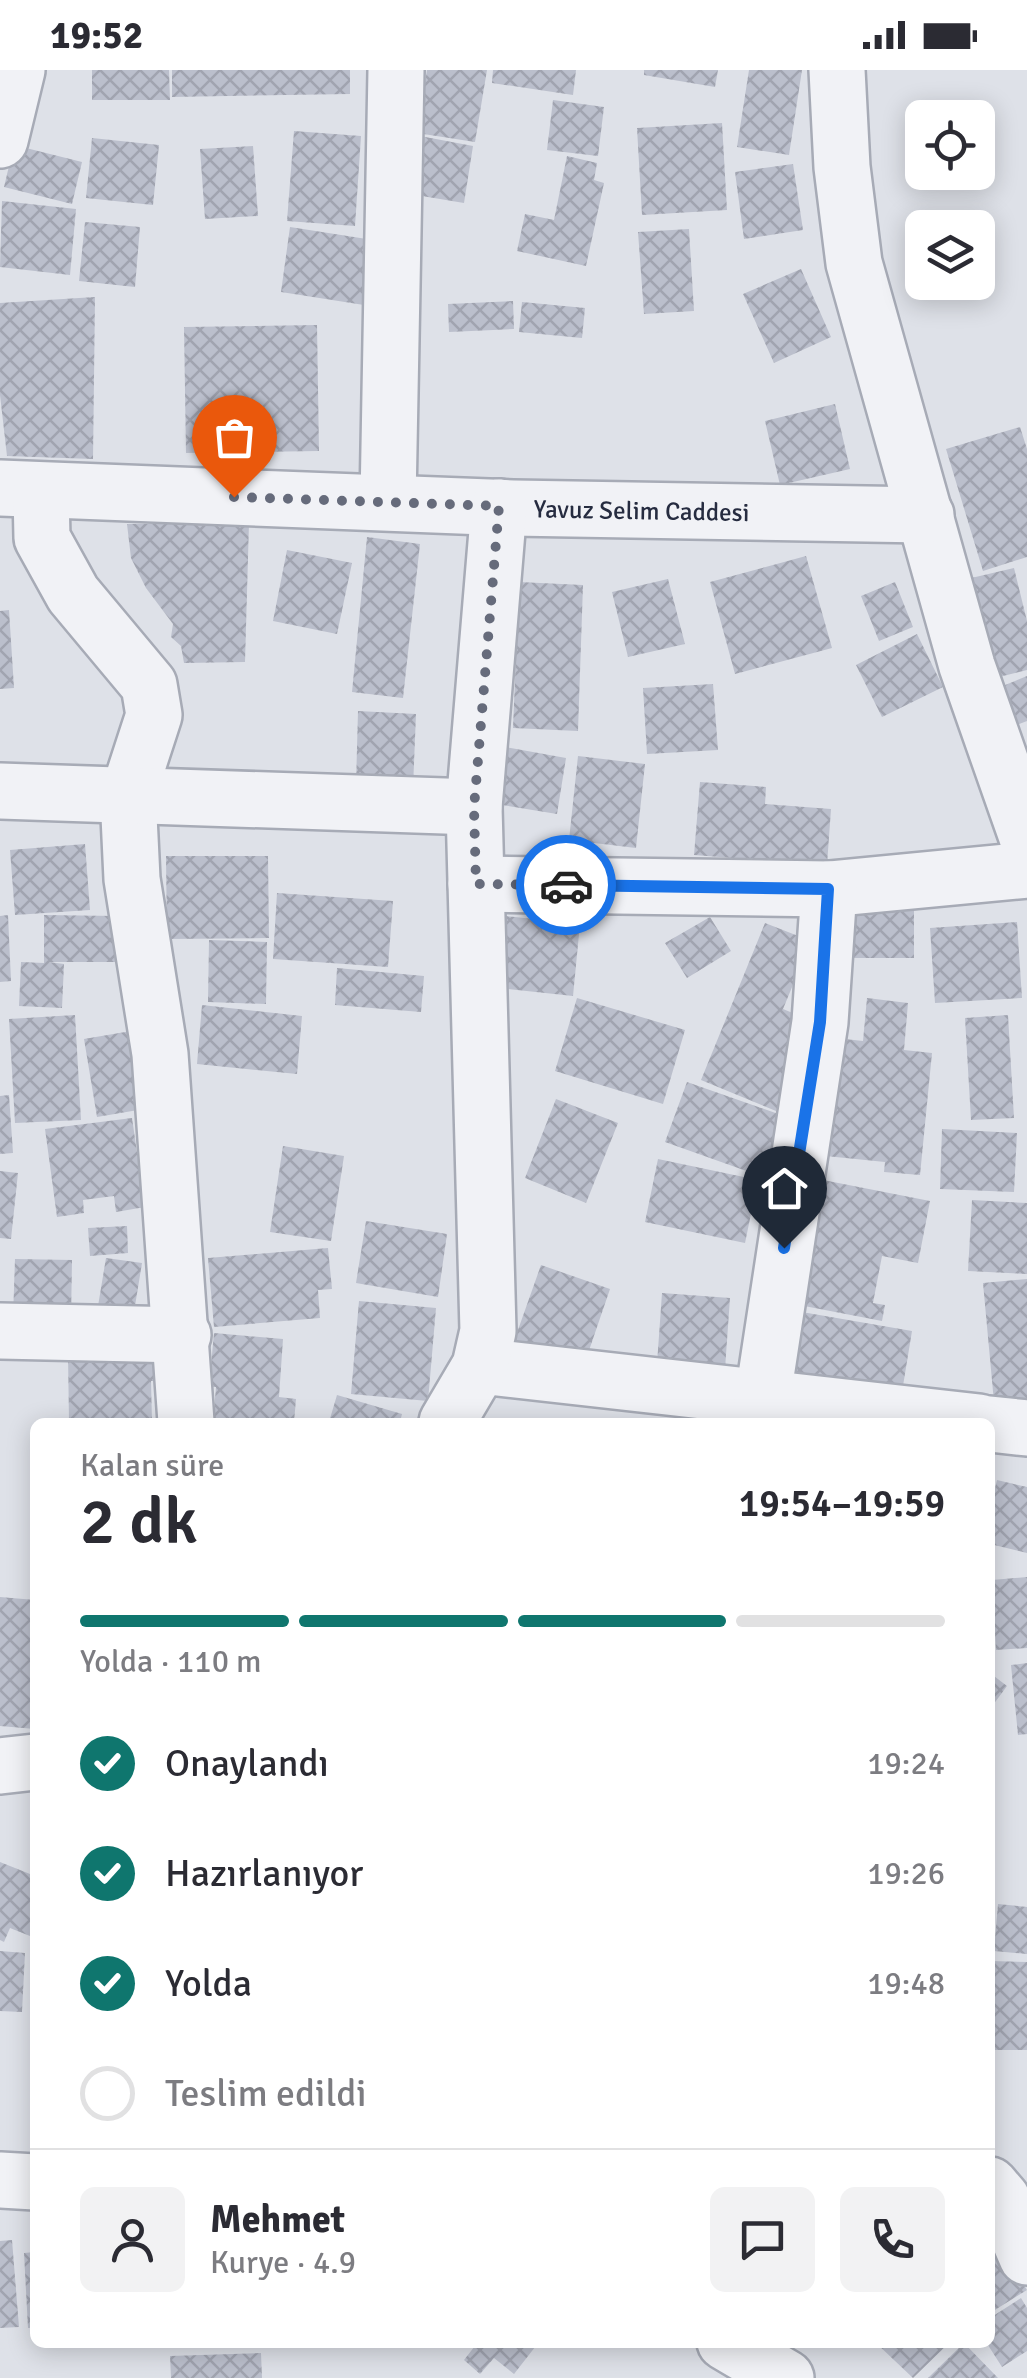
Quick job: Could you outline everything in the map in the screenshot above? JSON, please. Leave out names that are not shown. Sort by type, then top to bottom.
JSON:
[{"type":"street","points":[[0,140],[17,70]]},
{"type":"street","points":[[388,501],[396,70]]},
{"type":"street","points":[[838,70],[842,167],[854,264],[967,666],[1027,837]]},
{"type":"street","points":[[21,490],[73,594],[149,685],[154,715],[128,794],[132,878],[160,1054],[183,1335],[186,1418]]},
{"type":"street","name":"Yavuz Selim Caddesi","points":[[21,490],[499,506],[926,514]]},
{"type":"street","points":[[449,1418],[480,1366],[488,1331],[474,808],[499,506]]},
{"type":"street","points":[[0,791],[474,808]]},
{"type":"street","points":[[476,884],[828,889],[1027,870]]},
{"type":"street","points":[[761,1410],[820,1022],[828,889]]},
{"type":"street","points":[[0,1331],[183,1335]]},
{"type":"street","points":[[480,1366],[761,1410],[906,1418]]},
{"type":"street","points":[[995,1425],[1027,1428]]},
{"type":"street","points":[[0,1766],[30,1763]]},
{"type":"street","points":[[0,2180],[30,2182]]},
{"type":"street","points":[[1006,2193],[1027,2257]]},
{"type":"street","points":[[735,2348],[786,2378]]},
{"type":"building","points":[[92,70],[169,70],[170,100],[92,100]]},
{"type":"building","points":[[172,70],[350,70],[350,94],[172,97]]},
{"type":"building","points":[[427,70],[487,70],[475,142],[417,133]]},
{"type":"building","points":[[493,70],[576,70],[573,95],[492,83]]},
{"type":"building","points":[[644,70],[718,70],[715,87],[644,75]]},
{"type":"building","points":[[749,70],[802,70],[789,155],[737,147]]},
{"type":"building","points":[[553,100],[604,107],[598,156],[547,150]]},
{"type":"building","points":[[722,123],[727,210],[642,215],[637,128]]},
{"type":"building","points":[[294,131],[361,136],[355,226],[287,221]]},
{"type":"building","points":[[420,136],[473,146],[464,203],[410,194]]},
{"type":"building","points":[[92,138],[159,145],[153,205],[86,198]]},
{"type":"building","points":[[14,145],[82,162],[72,204],[4,187]]},
{"type":"building","points":[[253,146],[258,216],[205,219],[200,149]]},
{"type":"building","points":[[567,156],[597,163],[594,180],[604,183],[586,266],[517,251],[525,214],[554,220]]},
{"type":"building","points":[[793,164],[803,230],[744,239],[735,172]]},
{"type":"building","points":[[2,201],[76,209],[70,275],[0,267]]},
{"type":"building","points":[[85,222],[140,227],[135,287],[79,281]]},
{"type":"building","points":[[290,227],[373,240],[364,305],[281,292]]},
{"type":"building","points":[[689,229],[694,311],[644,314],[638,232]]},
{"type":"building","points":[[801,269],[831,337],[774,363],[743,294]]},
{"type":"building","points":[[95,297],[93,459],[7,456],[0,395],[0,303]]},
{"type":"building","points":[[513,301],[514,329],[449,332],[448,304]]},
{"type":"building","points":[[522,302],[585,308],[582,338],[519,332]]},
{"type":"building","points":[[317,325],[319,451],[186,453],[184,327]]},
{"type":"building","points":[[835,404],[850,469],[780,485],[765,421]]},
{"type":"building","points":[[1020,427],[1027,449],[1027,557],[983,571],[946,449]]},
{"type":"building","points":[[249,523],[245,662],[184,663],[181,646],[171,637],[173,624],[146,588],[131,558],[127,524]]},
{"type":"building","points":[[367,537],[420,544],[403,698],[352,692]]},
{"type":"building","points":[[287,550],[352,563],[337,634],[273,621]]},
{"type":"building","points":[[806,556],[832,648],[735,674],[710,582]]},
{"type":"building","points":[[1014,568],[1027,621],[1027,670],[991,679],[967,579]]},
{"type":"building","points":[[668,579],[685,644],[628,657],[612,592]]},
{"type":"building","points":[[519,582],[583,585],[578,731],[513,728]]},
{"type":"building","points":[[895,582],[913,627],[879,641],[861,596]]},
{"type":"building","points":[[9,610],[14,688],[0,689],[0,611]]},
{"type":"building","points":[[917,634],[943,687],[882,717],[856,665]]},
{"type":"building","points":[[1027,676],[1027,721],[1014,726],[998,688]]},
{"type":"building","points":[[713,684],[718,750],[647,754],[643,688]]},
{"type":"building","points":[[358,711],[416,714],[413,788],[356,785]]},
{"type":"building","points":[[505,747],[566,758],[557,814],[496,804]]},
{"type":"building","points":[[578,756],[645,764],[636,848],[569,840]]},
{"type":"building","points":[[700,782],[766,787],[765,804],[831,809],[826,879],[757,874],[758,860],[694,855]]},
{"type":"building","points":[[85,844],[90,910],[15,915],[10,850]]},
{"type":"building","points":[[166,856],[268,856],[269,938],[167,939]]},
{"type":"building","points":[[277,893],[393,901],[388,967],[273,959]]},
{"type":"building","points":[[844,901],[914,901],[914,958],[844,958]]},
{"type":"building","points":[[488,914],[580,924],[573,996],[481,986]]},
{"type":"building","points":[[8,915],[11,981],[0,982],[0,916]]},
{"type":"building","points":[[44,915],[116,916],[115,962],[49,962],[64,964],[62,1008],[19,1006],[21,962],[44,963]]},
{"type":"building","points":[[710,917],[731,951],[687,978],[665,943]]},
{"type":"building","points":[[1017,922],[1022,998],[935,1003],[930,928]]},
{"type":"building","points":[[765,923],[811,941],[783,1009],[812,1021],[776,1111],[701,1080]]},
{"type":"building","points":[[209,940],[267,942],[266,1004],[208,1002]]},
{"type":"building","points":[[337,968],[424,976],[421,1012],[335,1005]]},
{"type":"building","points":[[577,998],[685,1030],[663,1104],[555,1071]]},
{"type":"building","points":[[867,998],[908,1003],[904,1050],[932,1053],[920,1175],[884,1172],[885,1162],[816,1155],[826,1037],[863,1041]]},
{"type":"building","points":[[202,1005],[302,1016],[297,1074],[197,1064]]},
{"type":"building","points":[[75,1015],[81,1120],[15,1123],[9,1019]]},
{"type":"building","points":[[1008,1015],[1014,1118],[971,1120],[965,1018]]},
{"type":"building","points":[[131,1031],[144,1109],[97,1117],[84,1039]]},
{"type":"building","points":[[687,1082],[787,1117],[766,1178],[665,1142]]},
{"type":"building","points":[[9,1095],[13,1153],[0,1154],[0,1096]]},
{"type":"building","points":[[556,1099],[618,1123],[586,1203],[525,1178]]},
{"type":"building","points":[[132,1118],[145,1207],[116,1212],[114,1196],[83,1200],[84,1213],[57,1217],[45,1129]]},
{"type":"building","points":[[942,1129],[1017,1133],[1014,1192],[940,1189]]},
{"type":"building","points":[[283,1146],[344,1156],[331,1241],[270,1232]]},
{"type":"building","points":[[658,1159],[758,1180],[745,1243],[645,1222]]},
{"type":"building","points":[[0,1171],[18,1173],[11,1239],[0,1238]]},
{"type":"building","points":[[823,1180],[930,1201],[918,1263],[882,1256],[873,1303],[885,1305],[882,1321],[799,1305]]},
{"type":"building","points":[[972,1200],[1027,1203],[1027,1274],[968,1271]]},
{"type":"building","points":[[366,1221],[447,1234],[438,1297],[356,1283]]},
{"type":"building","points":[[127,1226],[128,1253],[90,1256],[88,1228]]},
{"type":"building","points":[[328,1248],[332,1289],[318,1290],[320,1318],[214,1327],[208,1258]]},
{"type":"building","points":[[106,1258],[142,1263],[134,1312],[98,1306]]},
{"type":"building","points":[[15,1259],[72,1260],[71,1320],[13,1318]]},
{"type":"building","points":[[541,1265],[610,1289],[583,1368],[513,1344]]},
{"type":"building","points":[[1027,1279],[1027,1410],[995,1413],[983,1283]]},
{"type":"building","points":[[662,1293],[730,1298],[724,1383],[656,1378]]},
{"type":"building","points":[[359,1301],[436,1308],[428,1401],[351,1394]]},
{"type":"building","points":[[796,1311],[912,1331],[901,1398],[785,1379]]},
{"type":"building","points":[[214,1333],[283,1339],[279,1397],[296,1399],[294,1418],[213,1418],[216,1387],[209,1387]]},
{"type":"building","points":[[159,1352],[160,1381],[151,1381],[152,1418],[69,1418],[68,1354]]},
{"type":"building","points":[[337,1395],[402,1414],[401,1418],[330,1418]]},
{"type":"building","points":[[997,1480],[1027,1487],[1027,1553],[995,1545]]},
{"type":"building","points":[[1027,1577],[1027,1648],[996,1650],[995,1580]]},
{"type":"building","points":[[0,1597],[30,1600],[30,1729],[0,1726]]},
{"type":"building","points":[[1027,1663],[1027,1734],[1018,1735],[1011,1665]]},
{"type":"building","points":[[995,1677],[1007,1686],[995,1702]]},
{"type":"building","points":[[0,1862],[30,1874],[30,1936],[10,1928],[4,1942],[0,1940]]},
{"type":"building","points":[[998,1904],[1027,1907],[1027,1954],[995,1951]]},
{"type":"building","points":[[0,1951],[25,1953],[22,2012],[0,2011]]},
{"type":"building","points":[[995,1961],[1027,1962],[1027,2050],[995,2050]]},
{"type":"building","points":[[12,2240],[19,2327],[0,2328],[0,2241]]},
{"type":"building","points":[[995,2240],[1027,2290],[995,2310]]},
{"type":"building","points":[[30,2252],[30,2328],[28,2328],[24,2253]]},
{"type":"building","points":[[1021,2298],[1027,2308],[1027,2351],[1002,2367],[990,2348],[995,2348],[995,2315]]},
{"type":"building","points":[[473,2348],[534,2348],[514,2374],[494,2358],[480,2374],[464,2360]]},
{"type":"building","points":[[881,2348],[944,2348],[913,2378]]},
{"type":"building","points":[[959,2348],[969,2348],[998,2378],[928,2378]]},
{"type":"building","points":[[261,2353],[262,2378],[171,2378],[170,2356]]},
{"type":"way so far","points":[[234,497],[499,506],[474,808],[476,884],[566,885]]},
{"type":"route","points":[[566,885],[828,889],[820,1022],[784,1248]]}]
